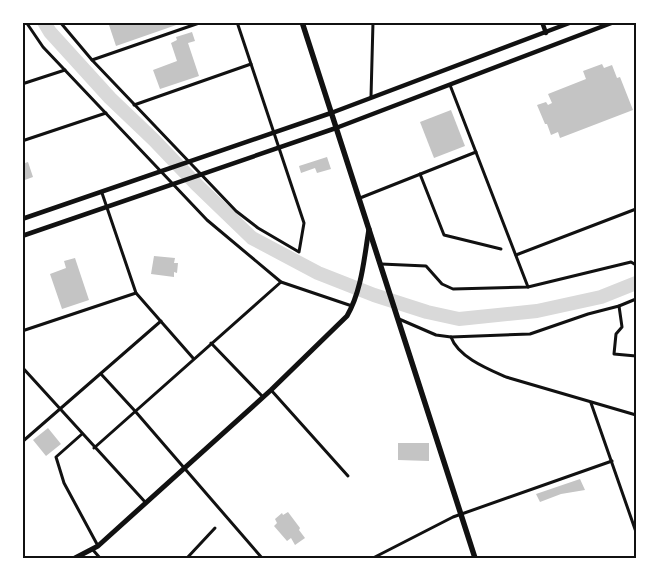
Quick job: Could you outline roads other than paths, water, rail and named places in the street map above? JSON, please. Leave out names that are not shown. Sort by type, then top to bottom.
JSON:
[{"type":"highway","points":[[302,22],[475,558]]},
{"type":"main road","points":[[75,558],[86,556],[98,546],[271,390],[342,323],[353,307],[360,285],[369,229]]},
{"type":"street","points":[[26,22],[43,47],[207,220],[281,282],[353,307]]},
{"type":"street","points":[[60,22],[92,60],[236,212],[258,228],[299,252],[304,223],[237,22]]},
{"type":"street","points":[[92,60],[202,22]]},
{"type":"street","points":[[372,97],[373,22]]},
{"type":"street","points":[[542,22],[546,33]]},
{"type":"street","points":[[22,220],[274,134],[572,22]]},
{"type":"street","points":[[22,236],[336,128],[614,22]]},
{"type":"street","points":[[134,105],[251,64]]},
{"type":"street","points":[[22,84],[65,70]]},
{"type":"street","points":[[450,84],[528,287]]},
{"type":"street","points":[[22,141],[106,113]]},
{"type":"street","points":[[359,198],[476,152]]},
{"type":"street","points":[[420,174],[444,235],[501,249]]},
{"type":"street","points":[[102,192],[136,293],[193,358]]},
{"type":"street","points":[[516,255],[636,209]]},
{"type":"street","points":[[380,264],[426,266],[442,284],[453,289],[528,287],[631,262],[636,265]]},
{"type":"street","points":[[94,448],[193,358],[281,282]]},
{"type":"street","points":[[22,331],[136,293]]},
{"type":"street","points":[[399,319],[436,335],[451,338],[530,334],[573,318],[619,306],[636,299]]},
{"type":"street","points":[[619,306],[622,326],[616,334],[614,354],[636,356]]},
{"type":"street","points":[[22,442],[161,321]]},
{"type":"street","points":[[451,338],[456,348],[486,368],[506,377],[636,415]]},
{"type":"street","points":[[211,343],[263,397]]},
{"type":"street","points":[[22,367],[146,503]]},
{"type":"street","points":[[101,374],[262,558]]},
{"type":"street","points":[[271,390],[348,476]]},
{"type":"street","points":[[591,402],[636,532]]},
{"type":"street","points":[[82,434],[56,457],[64,483],[98,546]]},
{"type":"street","points":[[373,558],[416,535],[462,514],[612,462]]},
{"type":"street","points":[[187,558],[215,528]]},
{"type":"street","points":[[93,550],[100,558]]},
{"type":"waterway","points":[[44,22],[50,32],[110,98],[252,238],[318,273],[374,295],[427,312],[459,319],[537,311],[601,297],[636,283]]}]
